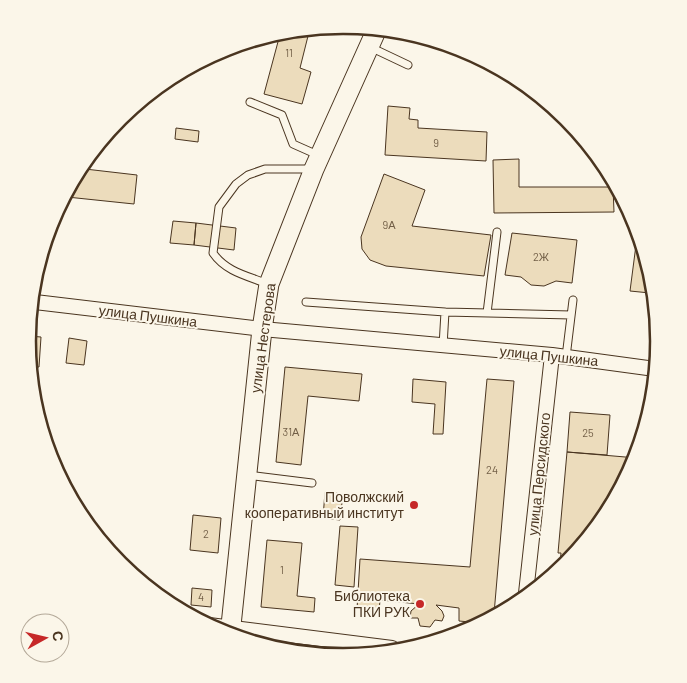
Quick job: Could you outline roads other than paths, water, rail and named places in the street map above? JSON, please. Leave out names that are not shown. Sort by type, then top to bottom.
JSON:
[{"type":"main road","name":"улица Нестерова","points":[[230,628],[262,329],[269,284],[317,163],[372,39]]},
{"type":"street","name":"улица Пушкина","points":[[38,302],[262,329],[559,356],[650,368]]},
{"type":"street","name":"улица Персидского","points":[[527,589],[559,356]]},
{"type":"street","points":[[247,634],[383,647]]},
{"type":"lane","points":[[372,39],[408,65]]},
{"type":"lane","points":[[250,102],[282,115],[293,144],[317,163]]},
{"type":"lane","points":[[269,284],[229,269],[218,261],[213,254],[220,207],[236,184],[248,175],[265,169],[317,163]]},
{"type":"lane","points":[[488,313],[497,232]]},
{"type":"lane","points":[[559,356],[571,315],[573,300]]},
{"type":"lane","points":[[306,302],[445,312],[571,315]]},
{"type":"lane","points":[[443,346],[445,312]]},
{"type":"lane","points":[[247,475],[312,484]]},
{"type":"place","name":"Поволжский кооперативный институт","points":[[414,505]]},
{"type":"place","name":"Библиотека ПКИ РУК","points":[[420,604]]}]
